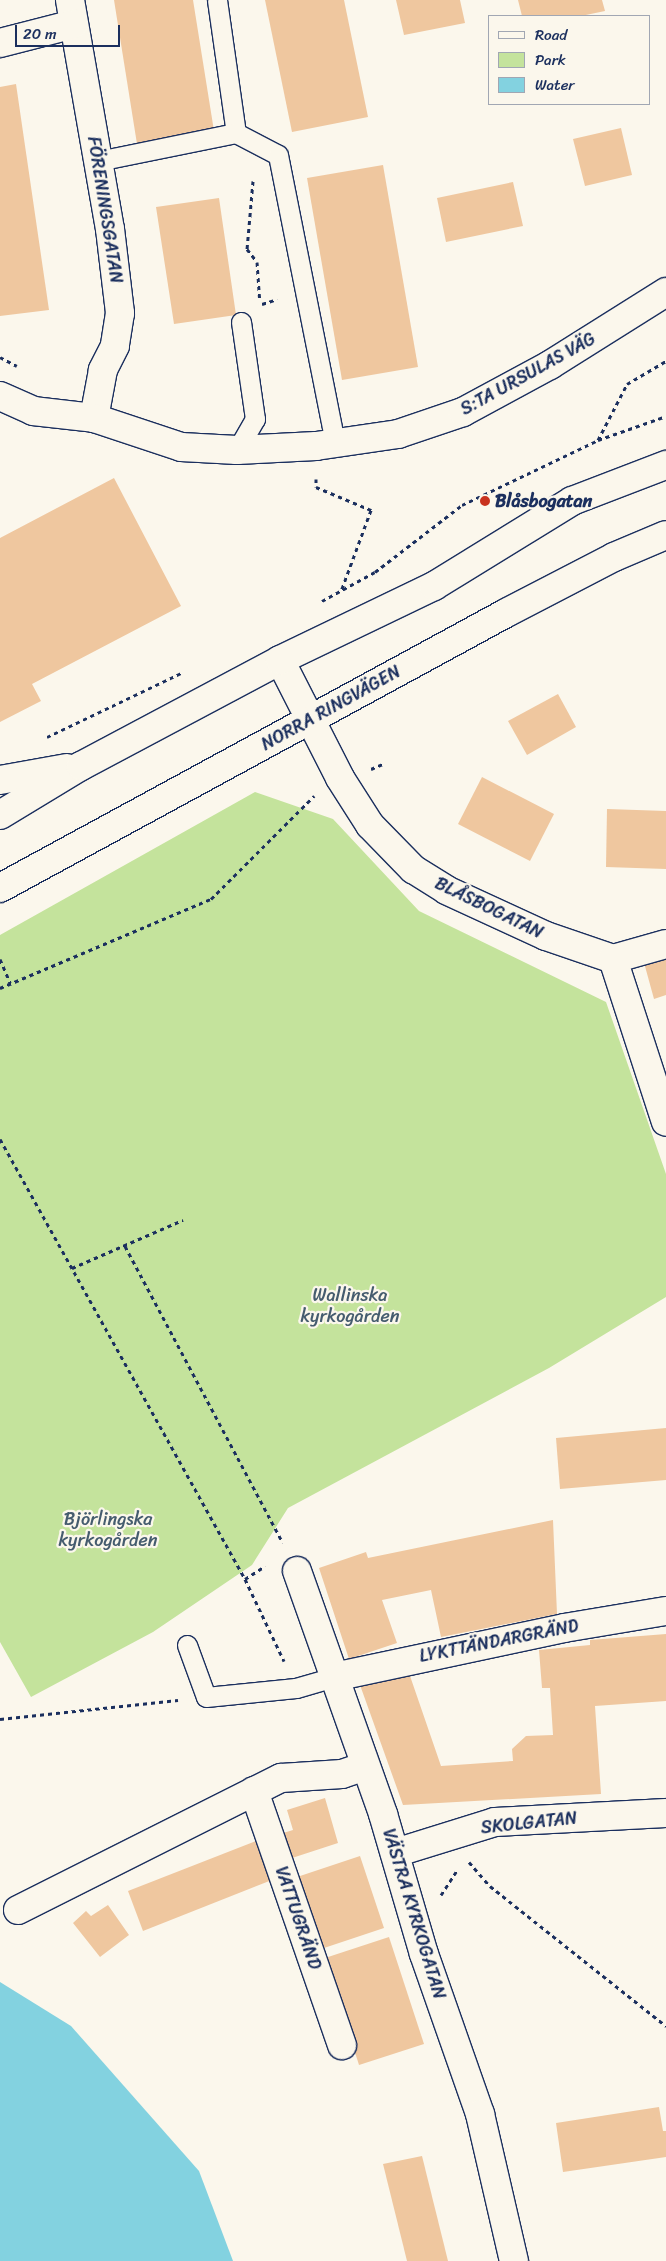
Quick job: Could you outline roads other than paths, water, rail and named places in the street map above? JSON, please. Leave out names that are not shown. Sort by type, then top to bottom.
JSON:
[{"type":"street","points":[[0,44],[72,12]]},
{"type":"street","name":"FÖRENINGSGATAN","points":[[72,12],[98,161],[120,313],[115,346],[103,370],[94,418]]},
{"type":"street","name":"S:TA URSULAS VÄG","points":[[0,396],[34,411],[94,418],[181,447],[237,450],[325,445],[398,434],[463,412],[550,364],[666,292]]},
{"type":"street","points":[[0,815],[81,766],[280,660],[434,586],[572,501],[666,465]]},
{"type":"street","name":"NORRA RINGVÄGEN","points":[[0,888],[514,609],[614,557],[666,535]]},
{"type":"street","name":"BLÅSBOGATAN","points":[[280,660],[342,781],[370,825],[413,869],[446,890],[546,936],[613,959]]},
{"type":"street","points":[[0,780],[81,766]]},
{"type":"street","points":[[666,944],[613,959],[666,1122]]},
{"type":"street","name":"VÄSTRA KYRKOGATAN","points":[[286,1561],[334,1677],[395,1853],[424,1954],[480,2114],[514,2261]]},
{"type":"street","name":"LYKTTÄNDARGRÄND","points":[[334,1677],[564,1628],[666,1611]]},
{"type":"street","points":[[18,1910],[281,1778],[342,1774],[365,1766]]},
{"type":"street","name":"VATTUGRÄND","points":[[254,1791],[342,2045]]},
{"type":"street","name":"SKOLGATAN","points":[[395,1853],[495,1822],[666,1813]]},
{"type":"lane","points":[[217,0],[241,136]]},
{"type":"lane","points":[[98,161],[241,136],[278,155],[306,298],[325,445]]},
{"type":"lane","points":[[237,450],[255,419],[241,322]]},
{"type":"lane","points":[[187,1645],[206,1697],[296,1688],[334,1677]]},
{"type":"water","points":[[0,1982],[71,2026],[199,2171],[233,2261],[0,2261]]},
{"type":"place","name":"Blåsbogatan","points":[[485,501]]},
{"type":"park label","name":"Wallinska kyrkogården","points":[[350,1306]]},
{"type":"park label","name":"Björlingska kyrkogården","points":[[108,1530]]}]
